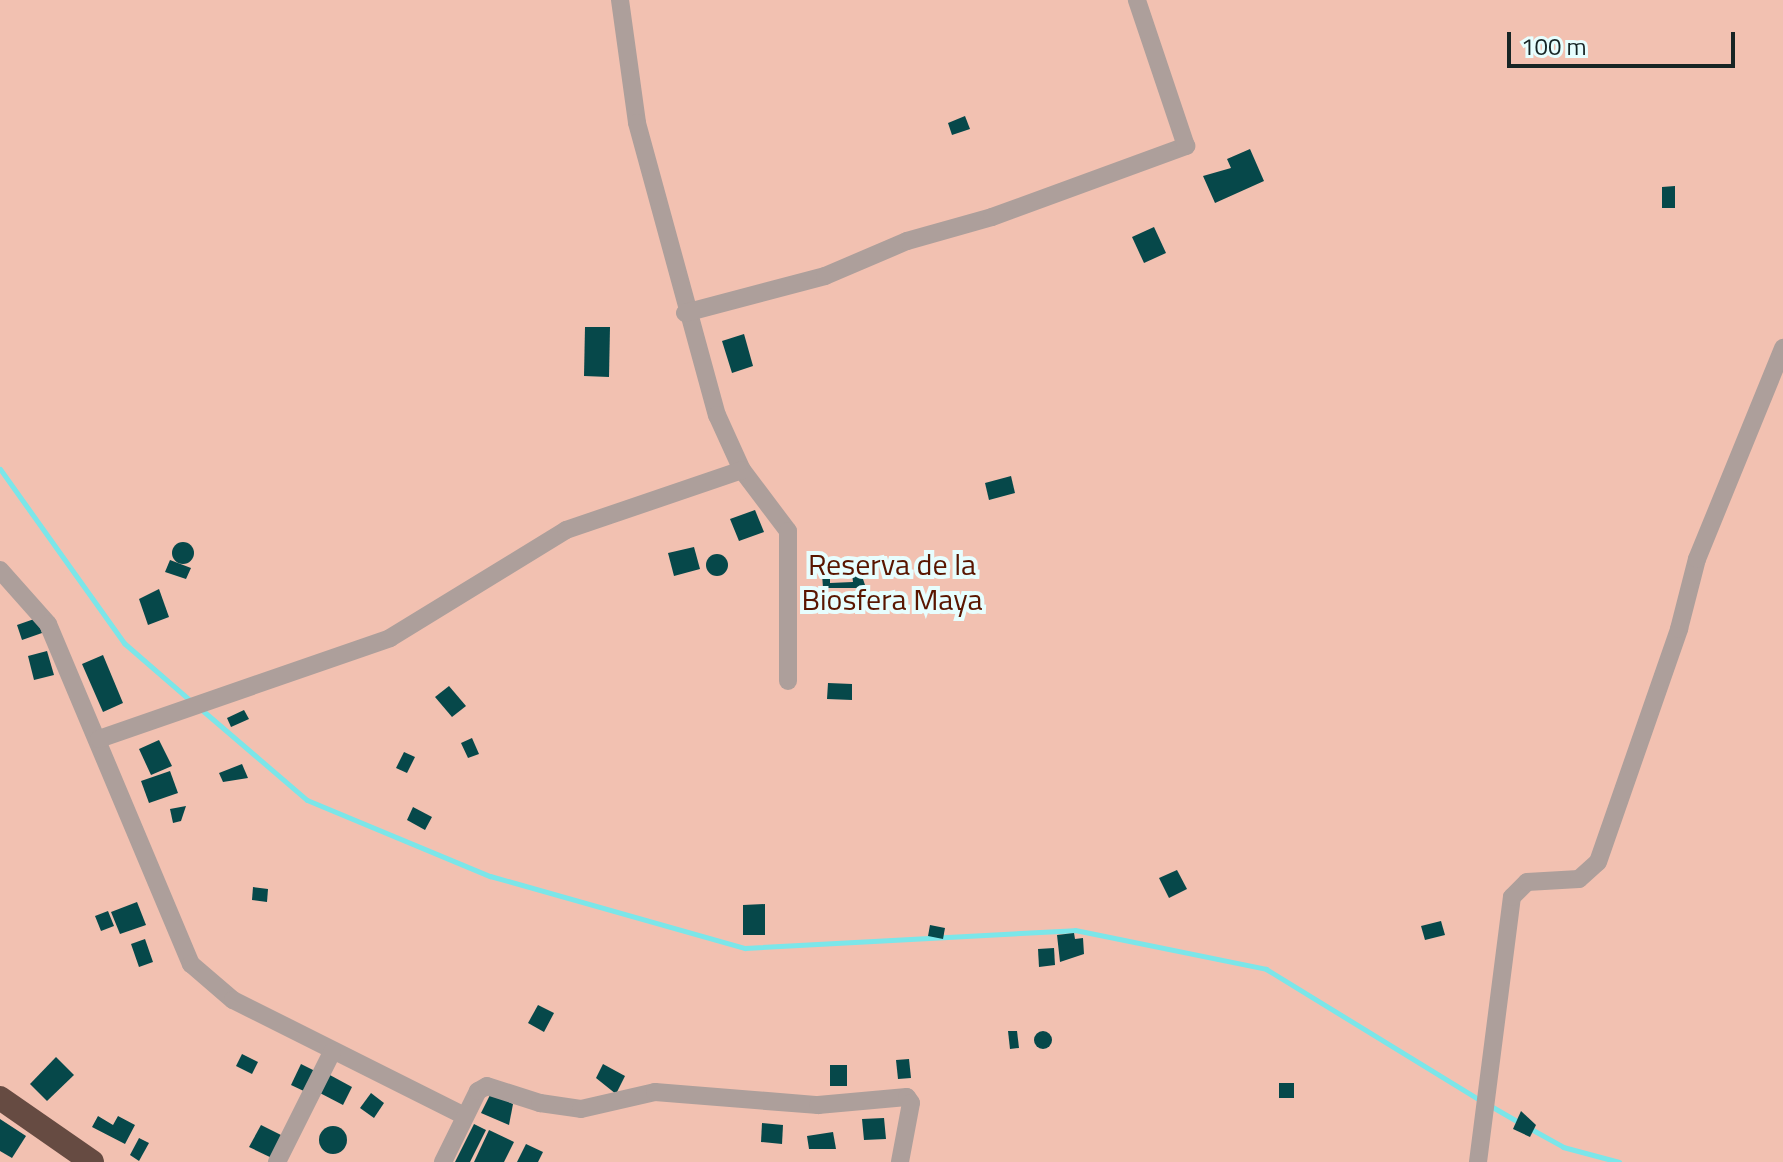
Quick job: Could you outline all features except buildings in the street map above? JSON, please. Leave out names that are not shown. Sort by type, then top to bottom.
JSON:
[{"type":"highway","points":[[0,1098],[92,1162]]},
{"type":"street","points":[[620,0],[637,123],[685,313],[717,415],[742,470],[788,531],[788,681]]},
{"type":"street","points":[[685,313],[825,276],[907,241],[992,217],[1186,146],[1137,0]]},
{"type":"street","points":[[1478,1162],[1512,897],[1527,882],[1579,879],[1598,862],[1679,629],[1697,559],[1783,348]]},
{"type":"street","points":[[99,739],[390,638],[566,530],[742,470]]},
{"type":"street","points":[[0,570],[48,624],[99,739],[191,964],[233,1000],[465,1116]]},
{"type":"street","points":[[277,1162],[332,1052]]},
{"type":"street","points":[[443,1162],[478,1091],[487,1086],[540,1103],[581,1109],[655,1092],[818,1105],[907,1097],[911,1103],[900,1162]]},
{"type":"green space","name":"Reserva de la Biosfera Maya","points":[[0,0],[1783,0],[1783,1162],[0,1162]]},
{"type":"waterway","points":[[0,469],[124,643],[191,701]]},
{"type":"waterway","points":[[202,710],[307,800],[490,876],[745,948],[1075,930],[1266,969],[1480,1100]]},
{"type":"waterway","points":[[1489,1105],[1522,1124]]},
{"type":"waterway","points":[[1531,1129],[1563,1147],[1619,1162]]}]
